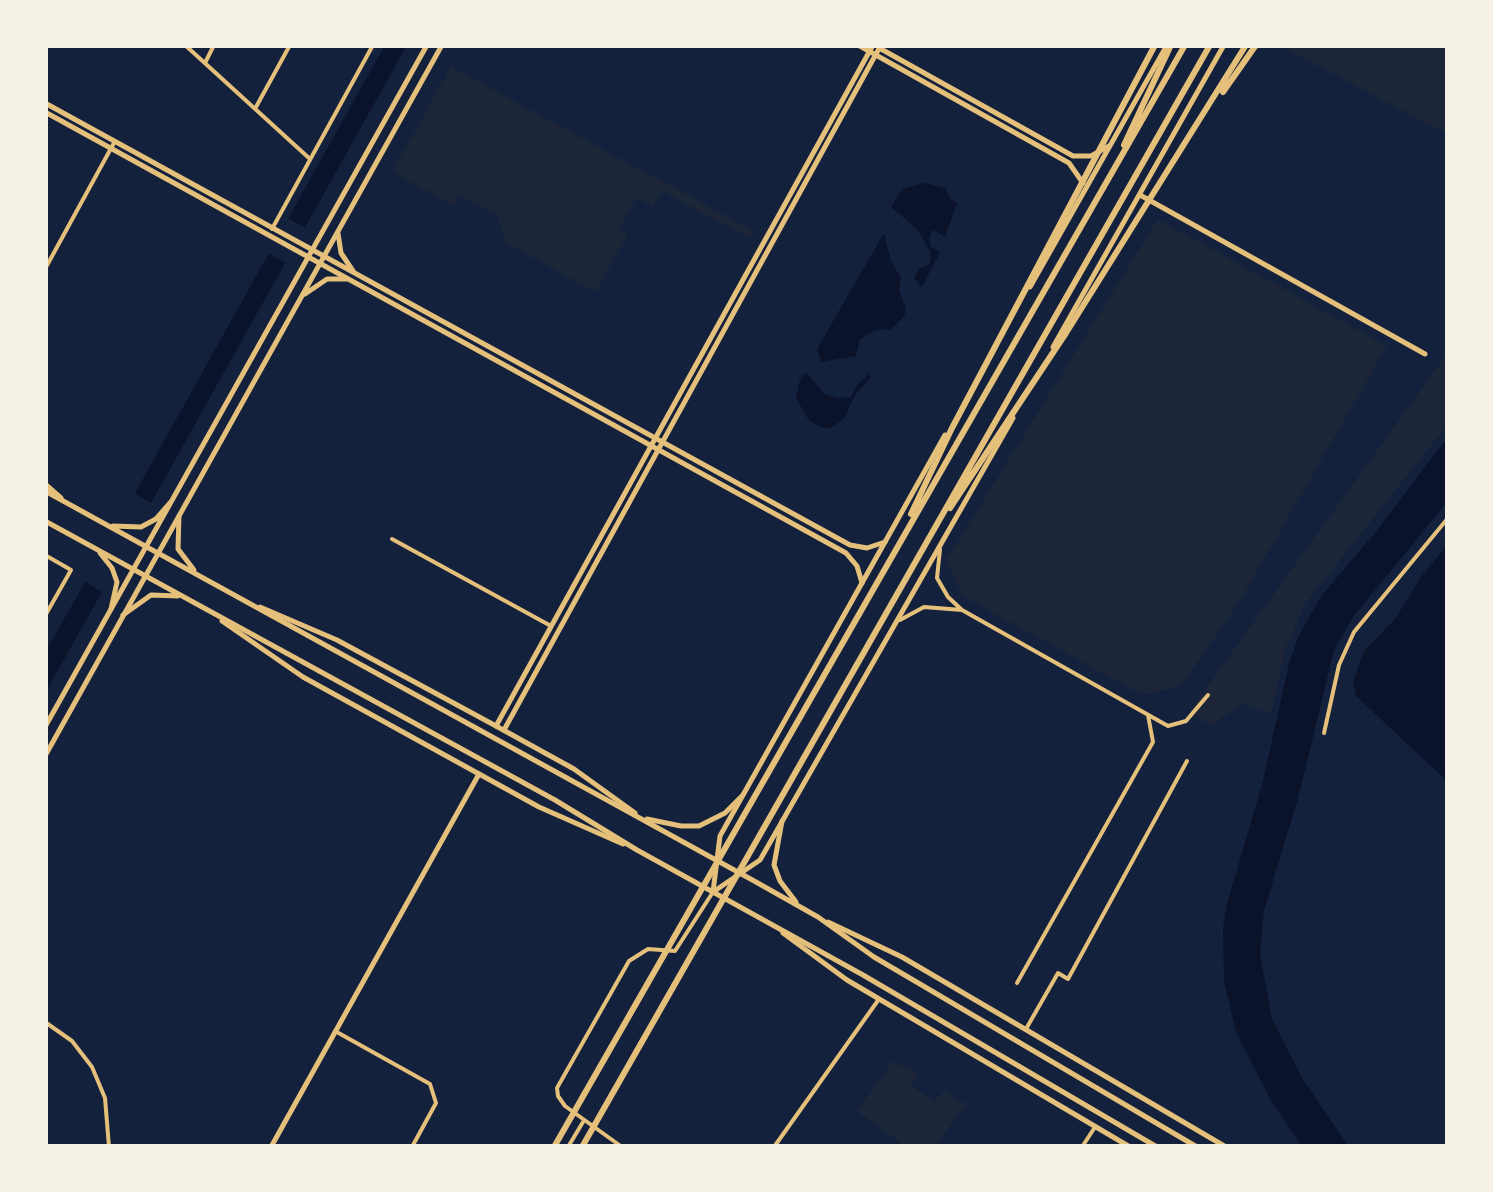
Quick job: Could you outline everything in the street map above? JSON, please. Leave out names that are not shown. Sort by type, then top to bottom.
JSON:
[{"type":"highway","points":[[891,556],[952,428],[1155,45]]},
{"type":"highway","points":[[1107,183],[1169,45]]},
{"type":"highway","points":[[554,1147],[1185,45]]},
{"type":"highway","points":[[582,1147],[1210,45]]},
{"type":"highway","points":[[918,554],[1066,333],[1246,45]]},
{"type":"highway","points":[[1190,138],[1256,45]]},
{"type":"main road","points":[[45,727],[427,45]]},
{"type":"main road","points":[[45,756],[442,45]]},
{"type":"main road","points":[[858,45],[875,48],[1073,156],[1092,156],[1111,145]]},
{"type":"main road","points":[[713,892],[718,840],[742,794],[1169,45]]},
{"type":"main road","points":[[713,892],[760,860],[1224,45]]},
{"type":"main road","points":[[875,48],[1069,163],[1081,175],[1083,194]]},
{"type":"main road","points":[[504,730],[875,48]]},
{"type":"main road","points":[[45,103],[850,545],[867,548],[885,542]]},
{"type":"main road","points":[[45,112],[846,553],[857,566],[862,583]]},
{"type":"main road","points":[[1140,195],[1425,354]]},
{"type":"main road","points":[[338,232],[341,253],[353,271]]},
{"type":"main road","points":[[302,296],[327,279],[346,278]]},
{"type":"main road","points":[[496,726],[651,446],[659,440]]},
{"type":"main road","points":[[45,488],[740,873],[1197,1147]]},
{"type":"main road","points":[[102,522],[117,527],[141,527],[156,519],[170,503]]},
{"type":"main road","points":[[179,516],[178,549],[204,578]]},
{"type":"main road","points":[[47,522],[556,800],[1157,1147]]},
{"type":"main road","points":[[90,544],[108,562],[115,576],[117,589],[111,609]]},
{"type":"main road","points":[[124,615],[151,595],[175,595],[187,600]]},
{"type":"main road","points":[[242,599],[337,640],[504,730],[586,777],[641,818],[699,826],[726,813],[742,794]]},
{"type":"main road","points":[[220,619],[303,677],[550,812],[637,850]]},
{"type":"main road","points":[[271,1147],[479,774]]},
{"type":"main road","points":[[782,821],[774,865],[780,881],[801,908]]},
{"type":"main road","points":[[818,918],[902,957],[1226,1147]]},
{"type":"main road","points":[[783,933],[846,980],[1130,1147]]},
{"type":"street","points":[[185,45],[310,159]]},
{"type":"street","points":[[205,63],[214,45]]},
{"type":"street","points":[[255,109],[290,45]]},
{"type":"street","points":[[270,237],[374,45]]},
{"type":"street","points":[[45,269],[116,141]]},
{"type":"street","points":[[1324,732],[1335,676],[1360,622],[1448,518]]},
{"type":"street","points":[[392,539],[551,626]]},
{"type":"street","points":[[941,544],[937,578],[948,597],[962,610],[1168,726],[1186,721],[1208,695]]},
{"type":"street","points":[[45,554],[71,570],[45,616]]},
{"type":"street","points":[[894,627],[910,612],[924,607],[962,610]]},
{"type":"street","points":[[1017,983],[1153,742],[1148,715]]},
{"type":"street","points":[[1026,1029],[1058,973],[1068,979],[1187,761]]},
{"type":"street","points":[[622,1147],[565,1106],[557,1088],[630,961],[648,950],[675,950],[713,892]]},
{"type":"street","points":[[774,1147],[879,1000]]},
{"type":"street","points":[[45,1022],[72,1040],[92,1067],[105,1098],[109,1147]]},
{"type":"street","points":[[335,1031],[430,1084],[436,1104],[412,1147]]},
{"type":"street","points":[[568,1147],[583,1122]]},
{"type":"street","points":[[1082,1147],[1095,1127]]},
{"type":"shaded area","points":[[385,45],[407,45],[151,503],[135,493]]},
{"type":"shaded area","points":[[1277,45],[1448,45],[1448,134]]},
{"type":"shaded area","points":[[451,67],[754,231],[750,238],[662,191],[652,206],[637,198],[620,228],[628,234],[596,292],[506,243],[497,215],[459,196],[454,205],[392,172]]},
{"type":"shaded area","points":[[924,183],[946,188],[949,198],[957,203],[945,237],[933,230],[929,237],[931,247],[940,252],[922,287],[914,278],[918,269],[930,264],[931,253],[917,229],[891,207],[902,189]]},
{"type":"shaded area","points":[[1158,219],[1387,346],[1238,604],[1181,686],[1143,695],[962,596],[947,559]]},
{"type":"shaded area","points":[[884,233],[891,261],[901,278],[904,317],[891,329],[875,330],[860,339],[856,356],[821,362],[817,349]]},
{"type":"shaded area","points":[[1448,352],[1448,424],[1306,603],[1286,647],[1271,714],[1244,704],[1210,725],[1189,712]]},
{"type":"shaded area","points":[[806,372],[824,394],[839,398],[851,397],[857,385],[869,374],[871,377],[855,395],[844,419],[830,428],[822,428],[808,419],[796,398],[800,379]]},
{"type":"shaded area","points":[[1448,437],[1448,501],[1353,617],[1334,650],[1299,795],[1264,911],[1260,955],[1272,1019],[1302,1078],[1349,1147],[1302,1147],[1269,1097],[1236,1032],[1224,982],[1223,929],[1227,903],[1262,785],[1299,635],[1322,595]]},
{"type":"shaded area","points":[[1448,543],[1448,782],[1356,696],[1353,682],[1364,651],[1395,619]]},
{"type":"shaded area","points":[[85,582],[102,592],[45,693],[45,653]]},
{"type":"shaded area","points":[[893,1061],[918,1074],[911,1086],[935,1101],[944,1091],[966,1104],[935,1147],[906,1147],[857,1111]]},
{"type":"pier","points":[[284,216],[309,230],[290,265],[264,251]]}]
